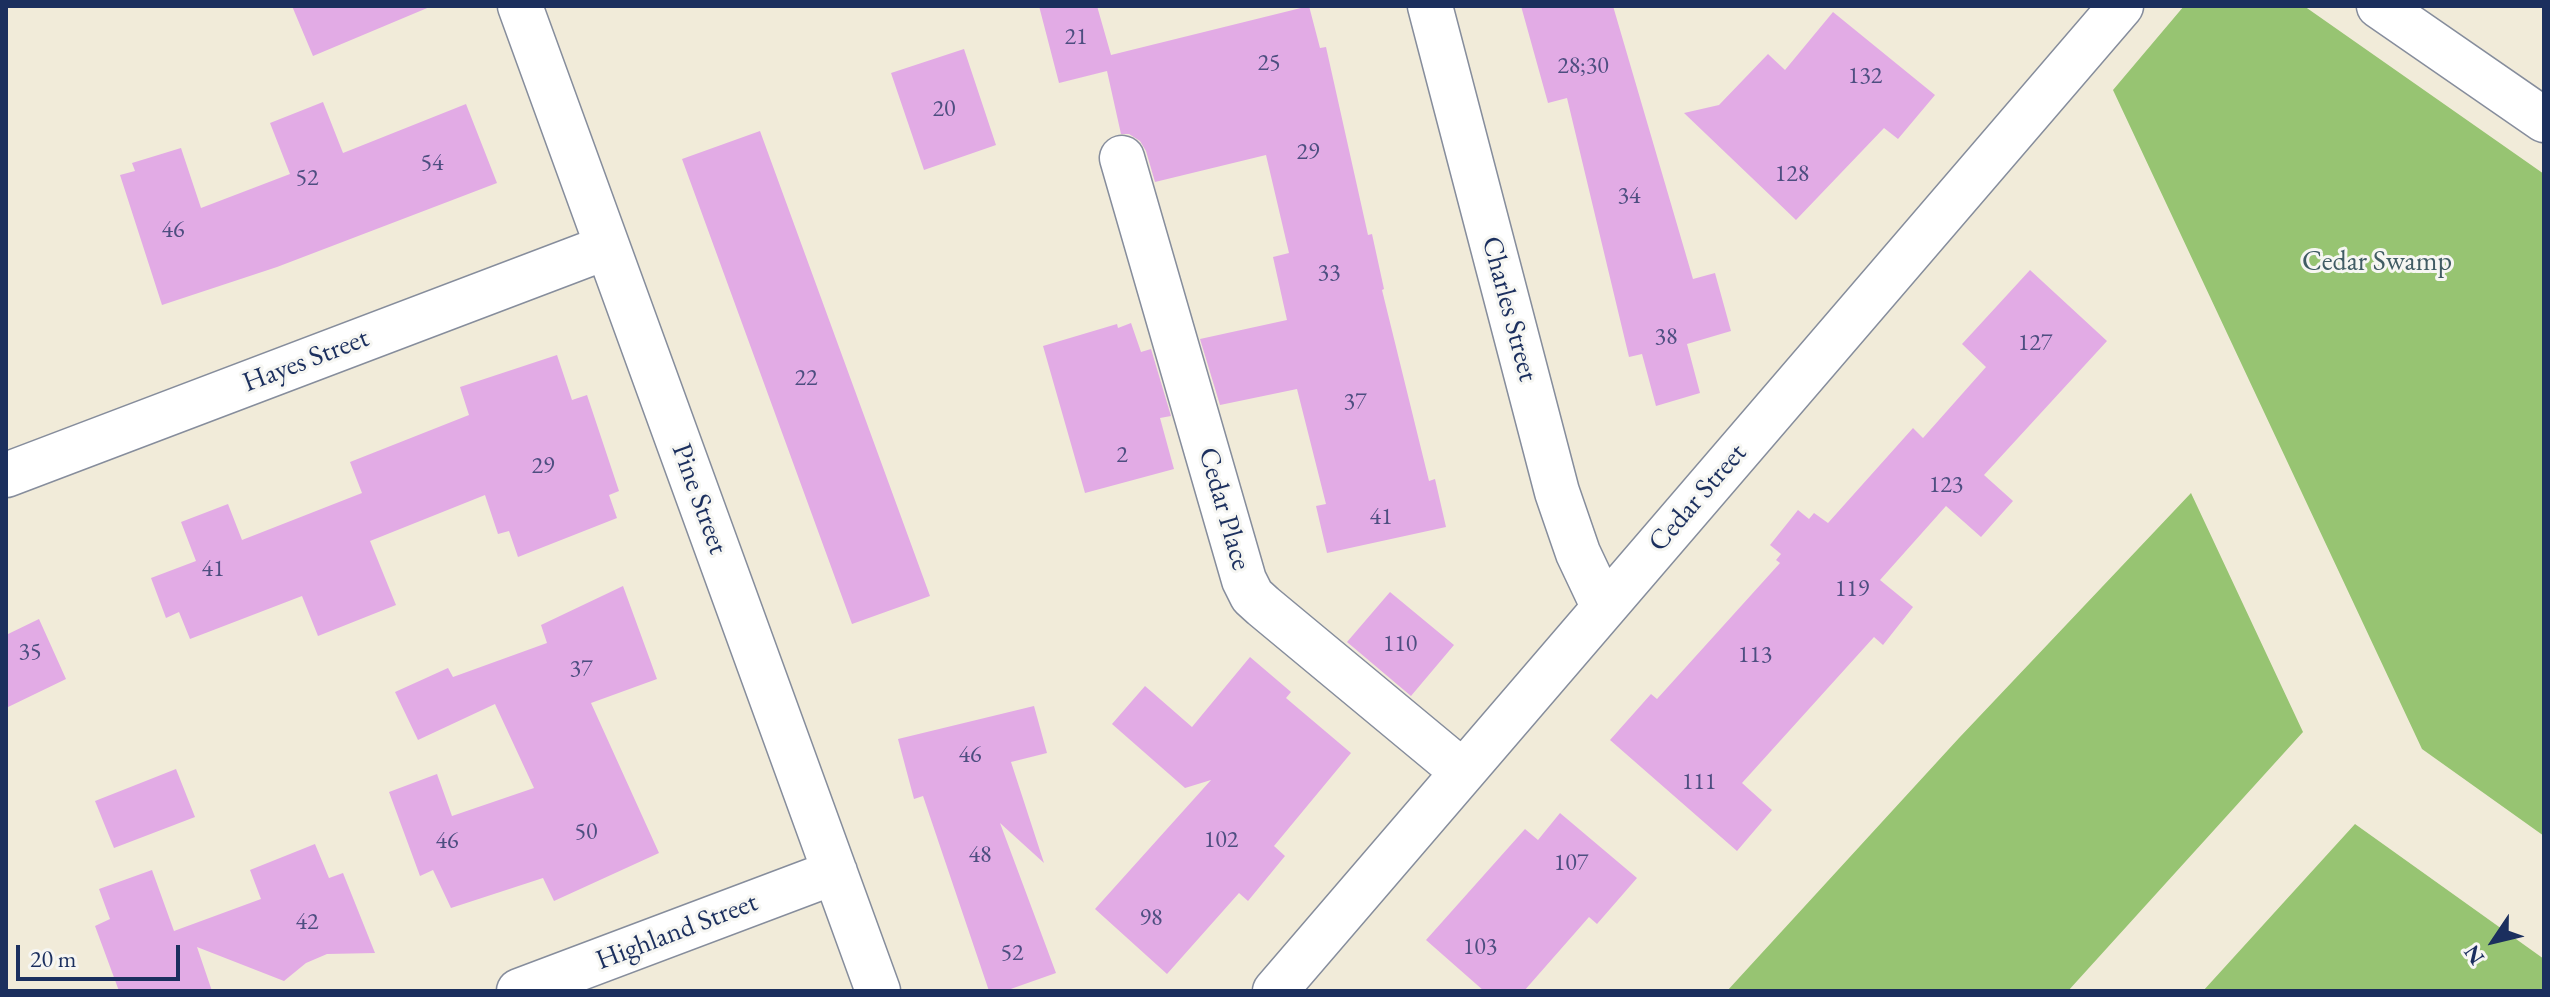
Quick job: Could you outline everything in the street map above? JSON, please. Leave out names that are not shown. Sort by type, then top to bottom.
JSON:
[{"type":"street","name":"Pine Street","points":[[520,6],[878,991]]},
{"type":"street","name":"Charles Street","points":[[1430,6],[1557,492],[1578,553],[1604,608]]},
{"type":"street","name":"Cedar Street","points":[[1275,991],[2121,6]]},
{"type":"street","points":[[2379,6],[2544,120]]},
{"type":"street","name":"Cedar Place","points":[[1122,158],[1244,580],[1252,596],[1463,772]]},
{"type":"street","name":"Hayes Street","points":[[6,475],[607,247]]},
{"type":"street","name":"Highland Street","points":[[519,991],[835,872]]},
{"type":"green space","name":"Cedar Swamp","points":[[2184,6],[2304,6],[2544,174],[2544,836],[2422,749],[2113,90]]},
{"type":"green space","points":[[2191,493],[2303,732],[2068,991],[1727,991],[1959,738]]},
{"type":"green space","points":[[2355,824],[2544,959],[2544,991],[2203,991]]},
{"type":"building","points":[[292,6],[432,6],[313,56]]},
{"type":"building","points":[[1039,6],[1097,6],[1111,55],[1309,6],[1320,48],[1326,47],[1368,235],[1372,234],[1382,290],[1429,481],[1435,479],[1446,527],[1327,553],[1316,506],[1326,504],[1297,389],[1220,405],[1200,339],[1287,320],[1273,257],[1289,253],[1266,155],[1155,182],[1140,141],[1129,134],[1121,134],[1107,71],[1059,83]]},
{"type":"building","points":[[1521,6],[1613,6],[1693,279],[1715,273],[1731,331],[1687,344],[1700,393],[1656,406],[1642,354],[1629,357],[1567,98],[1548,103]]},
{"type":"building","points":[[1833,12],[1935,95],[1898,139],[1884,128],[1796,220],[1684,113],[1719,105],[1768,54],[1785,70]]},
{"type":"building","points":[[964,49],[996,145],[924,170],[891,73]]},
{"type":"building","points":[[323,102],[343,153],[466,104],[497,183],[277,267],[162,305],[120,175],[135,171],[132,163],[181,148],[201,208],[290,174],[270,123]]},
{"type":"building","points":[[760,131],[930,596],[852,624],[682,159]]},
{"type":"building","points":[[2030,270],[2107,341],[1984,475],[2013,501],[1981,537],[1946,506],[1880,580],[1913,607],[1883,645],[1874,637],[1742,783],[1772,810],[1737,851],[1610,740],[1651,694],[1657,699],[1780,563],[1776,560],[1781,554],[1770,545],[1798,510],[1809,519],[1814,513],[1828,523],[1913,428],[1923,438],[1986,367],[1962,344]]},
{"type":"building","points":[[1131,323],[1141,352],[1151,349],[1171,416],[1160,418],[1174,469],[1085,493],[1043,346],[1117,324],[1118,328]]},
{"type":"building","points":[[557,355],[572,400],[587,395],[619,491],[609,495],[617,518],[518,557],[509,531],[498,534],[485,495],[370,541],[396,605],[318,636],[302,596],[190,639],[179,612],[166,618],[151,578],[196,561],[181,522],[228,504],[242,540],[362,493],[350,462],[469,415],[460,387]]},
{"type":"building","points":[[623,586],[657,679],[591,703],[659,853],[554,901],[543,878],[451,908],[433,870],[420,876],[389,792],[437,774],[452,816],[534,788],[495,704],[418,740],[395,692],[448,668],[453,677],[547,643],[541,625]]},
{"type":"building","points":[[1390,592],[1454,645],[1411,696],[1347,642]]},
{"type":"building","points":[[39,619],[66,679],[6,708],[6,635]]},
{"type":"building","points":[[1250,657],[1291,692],[1286,698],[1351,753],[1274,846],[1285,856],[1248,901],[1239,893],[1167,974],[1095,909],[1211,780],[1185,788],[1112,724],[1145,686],[1192,727]]},
{"type":"building","points":[[1034,706],[1047,753],[1011,762],[1044,863],[1000,823],[1056,973],[1005,991],[989,991],[923,796],[914,799],[898,739]]},
{"type":"building","points":[[176,769],[195,817],[114,848],[95,801]]},
{"type":"building","points":[[1560,813],[1637,878],[1597,924],[1589,917],[1524,991],[1484,991],[1426,940],[1525,829],[1538,840]]},
{"type":"building","points":[[315,844],[329,878],[343,873],[375,953],[327,954],[306,963],[284,981],[197,947],[212,991],[119,991],[95,926],[110,919],[99,889],[152,870],[174,931],[261,899],[250,870]]}]
